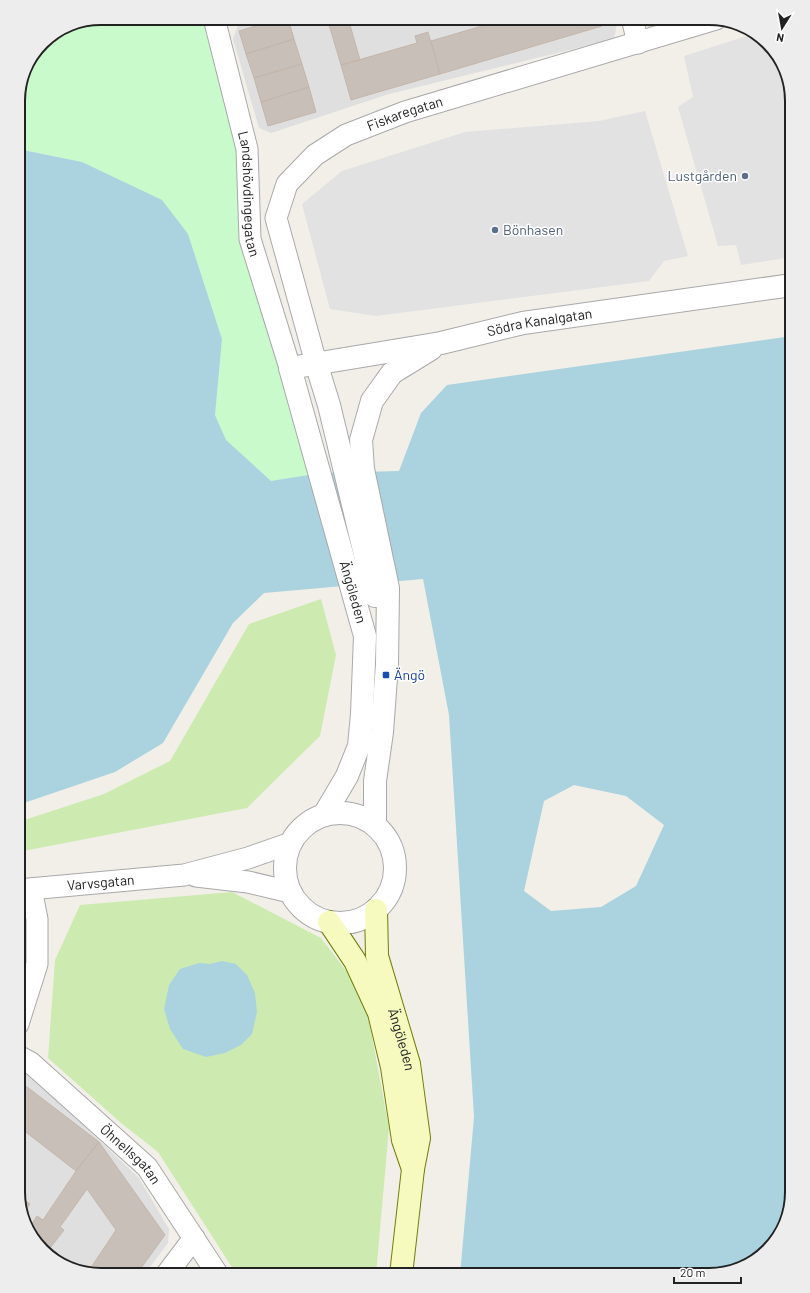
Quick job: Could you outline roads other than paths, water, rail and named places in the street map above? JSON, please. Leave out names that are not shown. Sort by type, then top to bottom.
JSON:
[{"type":"main road","name":"Ängöleden","points":[[376,910],[377,956],[410,1072],[420,1138],[413,1169],[402,1268]]},
{"type":"main road","name":"Ängöleden","points":[[329,922],[355,961],[379,1013],[392,1067],[403,1140],[413,1169]]},
{"type":"street","name":"Landshövdingegatan","points":[[216,25],[247,149],[250,239],[290,368]]},
{"type":"street","points":[[634,25],[638,43]]},
{"type":"street","name":"Fiskaregatan","points":[[316,363],[276,218],[287,184],[315,155],[346,135],[405,112],[694,25]]},
{"type":"street","name":"Södra Kanalgatan","points":[[290,368],[441,343],[524,323],[785,286]]},
{"type":"street","name":"Ängöleden","points":[[353,468],[372,401],[392,373],[441,343]]},
{"type":"street","name":"Ängöleden","points":[[316,363],[329,405],[353,468],[371,591],[365,636],[362,714],[359,746],[348,776],[324,815]]},
{"type":"street","name":"Ängöleden","points":[[290,368],[320,473],[371,591],[386,631],[387,664],[382,732],[375,781],[375,824]]},
{"type":"street","name":"Ängöleden","points":[[351,813],[375,824],[390,843],[396,867],[391,891],[376,910],[355,921],[329,922],[309,914],[290,892],[285,867],[291,843],[306,825],[324,815],[351,813]]},
{"type":"street","name":"Varvsgatan","points":[[25,889],[184,875],[248,858],[291,843]]},
{"type":"street","name":"Varvsgatan","points":[[184,875],[248,882],[290,892]]},
{"type":"street","points":[[25,891],[37,919],[37,964],[25,1002]]},
{"type":"street","name":"Öhnellsgatan","points":[[25,1060],[31,1063],[147,1167],[213,1268]]},
{"type":"street","points":[[171,1268],[194,1238]]},
{"type":"water","points":[[25,150],[82,162],[162,200],[188,234],[222,339],[215,415],[226,440],[271,481],[321,473],[399,471],[421,413],[447,385],[785,337],[785,1192],[782,1212],[775,1230],[766,1242],[751,1255],[733,1264],[719,1267],[461,1268],[474,1117],[449,715],[423,579],[264,593],[233,623],[163,743],[115,772],[25,803]],"holes":[[[574,785],[626,796],[664,825],[636,886],[601,907],[551,911],[524,891],[544,801]]]},
{"type":"water","points":[[222,961],[236,964],[247,975],[255,993],[257,1012],[252,1034],[241,1045],[225,1053],[206,1057],[183,1049],[170,1029],[164,1009],[169,985],[180,969],[199,963],[210,964]]},
{"type":"place","name":"Lustgården","points":[[745,176]]},
{"type":"place","name":"Bönhasen","points":[[495,230]]},
{"type":"place","name":"Ängö","points":[[386,675]]}]
